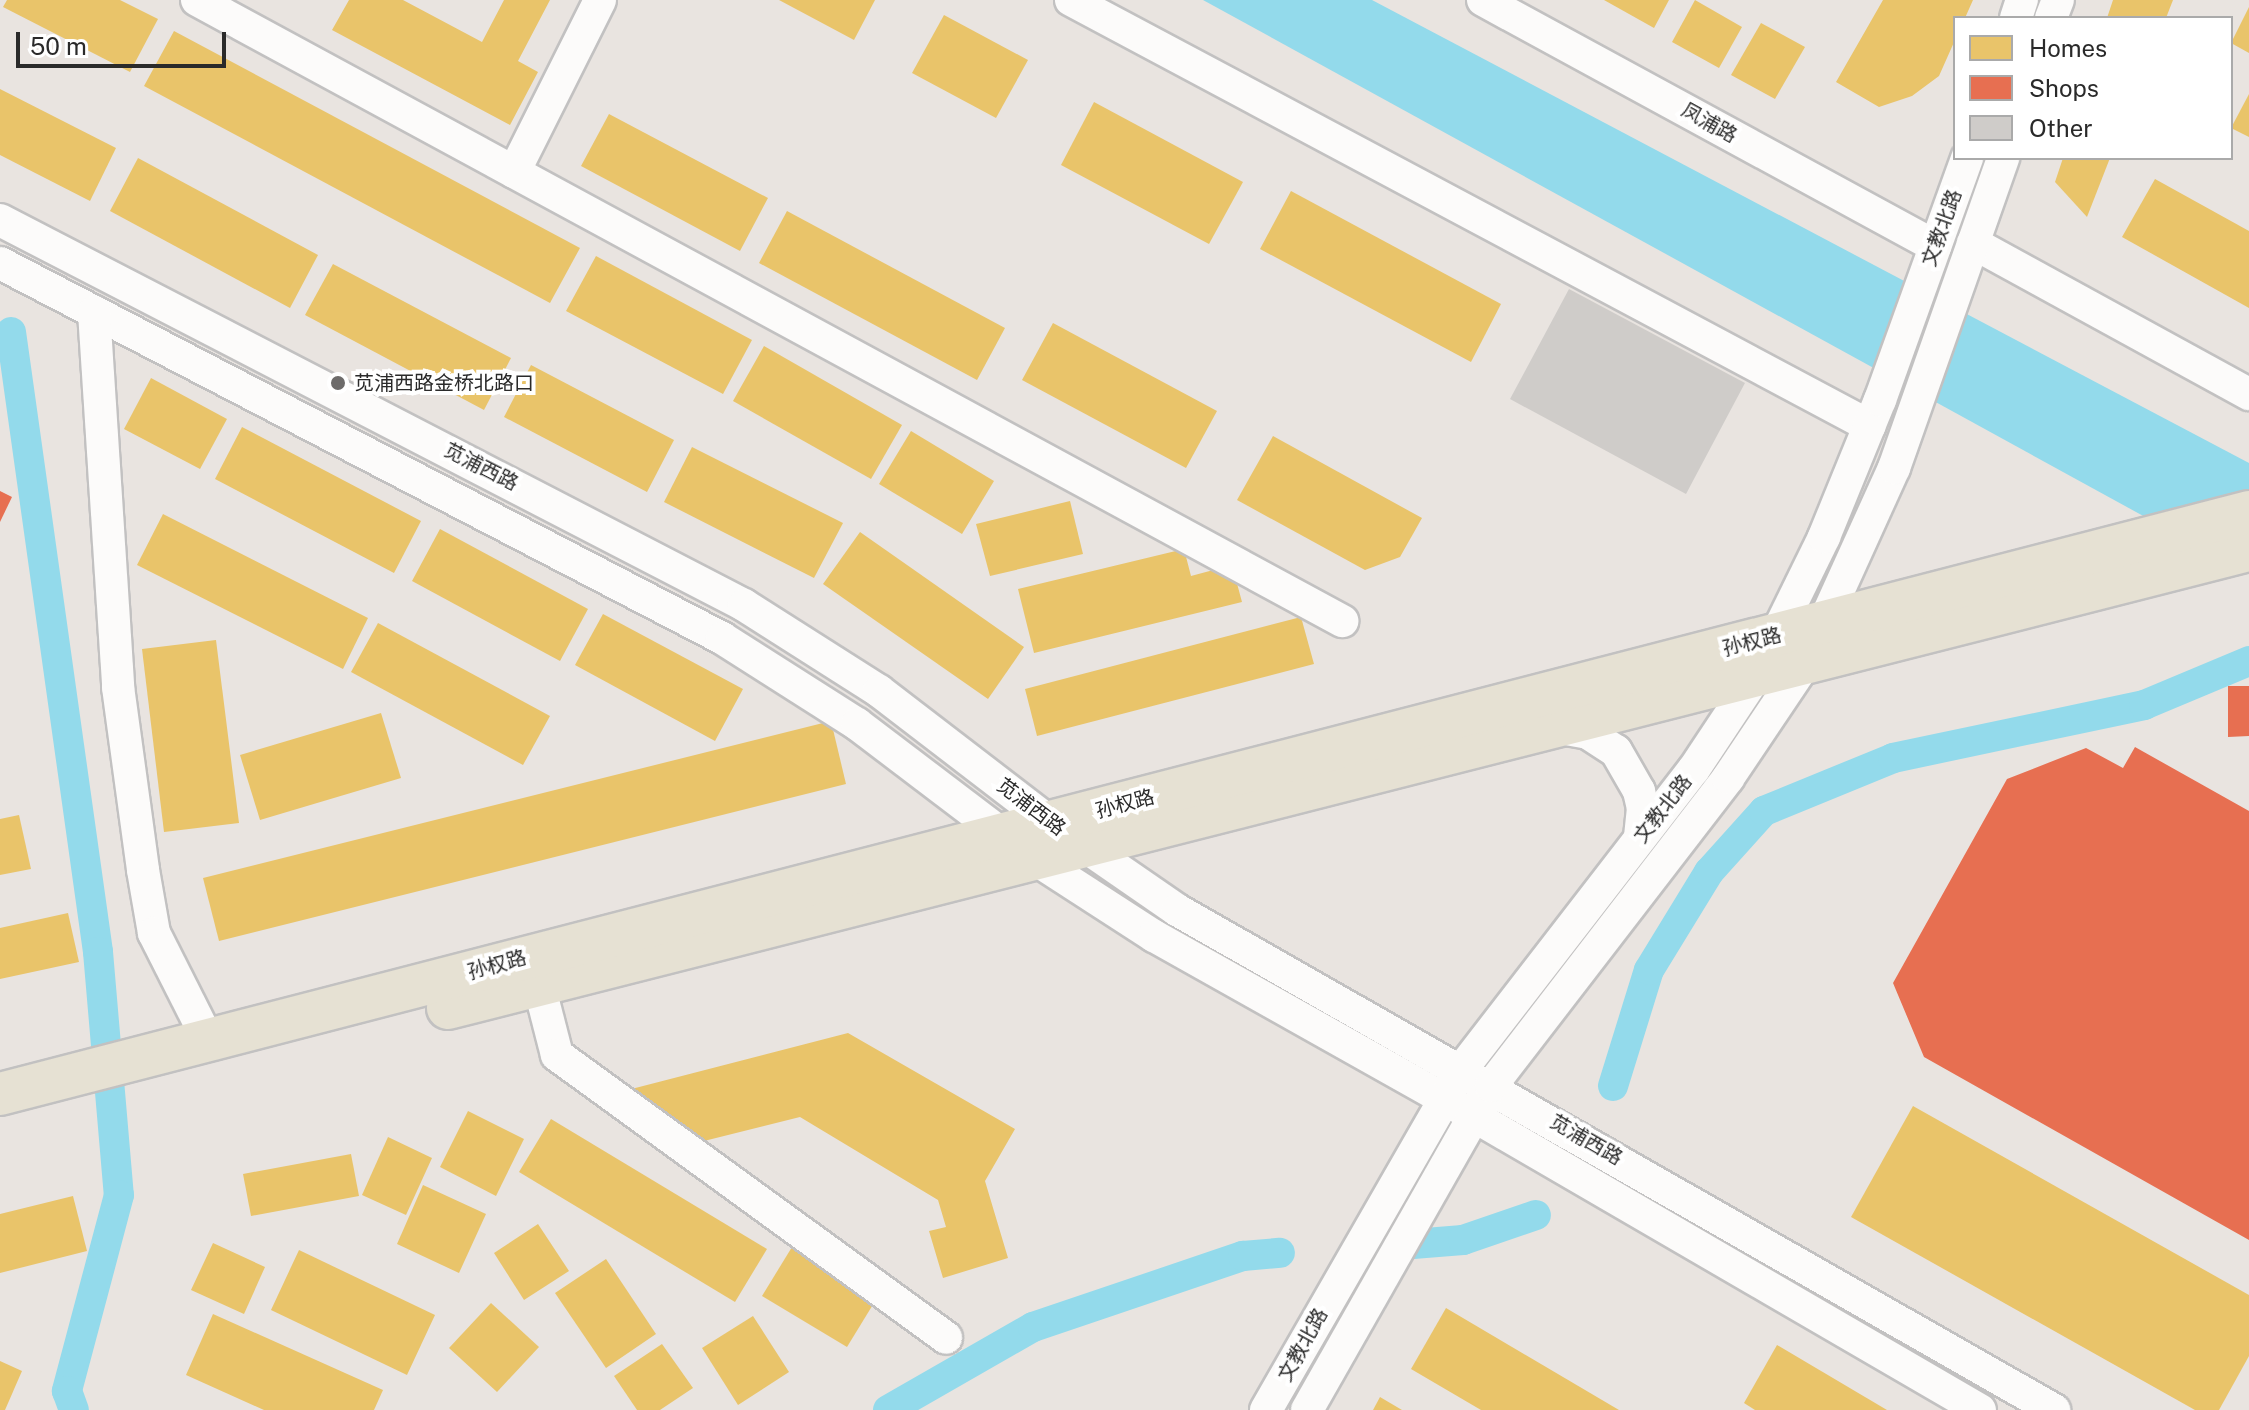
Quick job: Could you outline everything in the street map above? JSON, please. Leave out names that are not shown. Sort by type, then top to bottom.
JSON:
[{"type":"main road","name":"孙权路","points":[[0,1123],[77,1088],[187,1055],[1002,834],[1087,848],[1757,674],[1827,622],[2249,512]]},
{"type":"main road","name":"孙权路","points":[[187,1055],[539,985],[1043,841],[1792,649],[2201,563],[2249,550]]},
{"type":"main road","name":"孙权路","points":[[0,1094],[77,1088]]},
{"type":"street","points":[[197,0],[1342,621]]},
{"type":"street","points":[[514,172],[600,0]]},
{"type":"street","points":[[1071,0],[1875,413]]},
{"type":"street","name":"凤浦路","points":[[1483,0],[1934,248]]},
{"type":"street","name":"凤浦路","points":[[1530,0],[1934,248]]},
{"type":"street","name":"文教北路","points":[[1307,1410],[1491,1086],[1728,778],[1792,649],[1966,160]]},
{"type":"street","name":"文教北路","points":[[1827,622],[1913,418],[2002,160]]},
{"type":"street","name":"苋浦西路","points":[[0,220],[744,605],[879,691],[1043,841],[1154,936],[1473,1115],[1980,1410]]},
{"type":"street","points":[[1973,243],[2249,394]]},
{"type":"street","name":"苋浦西路","points":[[0,263],[722,638],[857,724],[1002,834]]},
{"type":"street","points":[[94,312],[118,687],[154,933],[187,1055]]},
{"type":"street","name":"文教北路","points":[[1266,1410],[1462,1069],[1694,769],[1757,674]]},
{"type":"street","points":[[1555,727],[1588,733],[1616,751],[1639,791],[1643,808],[1640,837]]},
{"type":"street","name":"苋浦西路","points":[[1087,848],[1177,910],[1462,1069],[2054,1410]]},
{"type":"street","points":[[539,985],[557,1055],[946,1338]]},
{"type":"water","points":[[1203,0],[1372,0],[2249,463],[2249,574]]},
{"type":"building: Homes","points":[[7,0],[120,0],[158,19],[130,72],[3,7]]},
{"type":"building: Homes","points":[[349,0],[403,0],[482,42],[504,0],[550,0],[518,61],[538,72],[510,125],[332,30]]},
{"type":"building: Homes","points":[[779,0],[875,0],[854,40]]},
{"type":"building: Homes","points":[[1604,0],[1669,0],[1654,28]]},
{"type":"building: Homes","points":[[1695,0],[1742,27],[1719,68],[1672,42]]},
{"type":"building: Homes","points":[[1883,0],[1973,0],[1966,16],[1953,16],[1953,44],[1939,76],[1912,96],[1879,107],[1836,82]]},
{"type":"building: Homes","points":[[2113,0],[2173,0],[2167,16],[2108,16]]},
{"type":"building: Homes","points":[[2249,7],[2249,53],[2233,44]]},
{"type":"building: Homes","points":[[944,15],[1028,60],[996,118],[912,73]]},
{"type":"building: Homes","points":[[1761,23],[1805,47],[1775,99],[1731,75]]},
{"type":"building: Homes","points":[[174,31],[580,248],[550,303],[144,86]]},
{"type":"building: Homes","points":[[0,89],[116,148],[90,201],[0,155]]},
{"type":"building: Homes","points":[[2249,94],[2249,137],[2233,129]]},
{"type":"building: Homes","points":[[1094,102],[1243,182],[1209,244],[1061,165]]},
{"type":"building: Homes","points":[[609,114],[768,198],[740,251],[581,166]]},
{"type":"building: Homes","points":[[138,158],[318,255],[290,308],[110,211]]},
{"type":"building: Homes","points":[[2062,160],[2109,160],[2087,217],[2055,182]]},
{"type":"building: Homes","points":[[2155,179],[2249,231],[2249,308],[2122,237]]},
{"type":"building: Homes","points":[[1291,191],[1501,304],[1471,362],[1260,249]]},
{"type":"building: Homes","points":[[787,211],[1005,328],[977,380],[759,263]]},
{"type":"building: Homes","points":[[596,256],[752,340],[723,394],[566,311]]},
{"type":"building: Homes","points":[[333,264],[511,358],[484,410],[305,315]]},
{"type":"building: Homes","points":[[1053,323],[1217,411],[1186,468],[1022,380]]},
{"type":"building: Homes","points":[[764,346],[902,425],[871,479],[733,401]]},
{"type":"building: Homes","points":[[531,365],[674,440],[647,492],[504,417]]},
{"type":"building: Homes","points":[[151,378],[227,419],[200,469],[124,429]]},
{"type":"building: Homes","points":[[242,427],[421,521],[394,573],[215,479]]},
{"type":"building: Homes","points":[[911,431],[994,481],[962,534],[879,484]]},
{"type":"building: Homes","points":[[1273,436],[1422,518],[1400,557],[1365,570],[1237,500]]},
{"type":"building: Homes","points":[[692,447],[843,523],[814,578],[664,502]]},
{"type":"building: Homes","points":[[1070,501],[1083,554],[990,576],[976,524]]},
{"type":"building: Homes","points":[[163,514],[368,618],[343,669],[137,565]]},
{"type":"building: Homes","points":[[440,529],[588,609],[560,661],[412,581]]},
{"type":"building: Homes","points":[[860,532],[1024,647],[988,699],[823,584]]},
{"type":"building: Homes","points":[[1184,549],[1191,576],[1232,565],[1242,602],[1034,653],[1018,589]]},
{"type":"building: Homes","points":[[603,614],[743,689],[715,741],[575,665]]},
{"type":"building: Homes","points":[[1301,617],[1314,664],[1037,736],[1025,689]]},
{"type":"building: Homes","points":[[378,623],[550,716],[523,765],[351,672]]},
{"type":"building: Homes","points":[[216,640],[239,823],[164,832],[142,649]]},
{"type":"building: Homes","points":[[381,713],[401,778],[260,820],[240,755]]},
{"type":"building: Homes","points":[[831,721],[846,784],[219,941],[203,878]]},
{"type":"building: Homes","points":[[19,815],[31,869],[0,875],[0,819]]},
{"type":"building: Homes","points":[[68,913],[79,962],[0,979],[0,928]]},
{"type":"building: Homes","points":[[848,1033],[1015,1129],[985,1181],[1008,1258],[943,1278],[929,1231],[946,1227],[938,1200],[800,1117],[680,1147],[616,1093]]},
{"type":"building: Homes","points":[[1913,1106],[2249,1295],[2249,1356],[2219,1410],[2195,1410],[1851,1217]]},
{"type":"building: Homes","points":[[468,1111],[524,1139],[496,1196],[440,1167]]},
{"type":"building: Homes","points":[[551,1119],[767,1249],[735,1302],[519,1172]]},
{"type":"building: Homes","points":[[388,1137],[432,1158],[406,1215],[362,1195]]},
{"type":"building: Homes","points":[[351,1154],[359,1196],[251,1216],[243,1174]]},
{"type":"building: Homes","points":[[423,1185],[486,1214],[459,1273],[397,1244]]},
{"type":"building: Homes","points":[[73,1196],[87,1251],[0,1273],[0,1214]]},
{"type":"building: Homes","points":[[538,1224],[569,1271],[524,1300],[494,1253]]},
{"type":"building: Homes","points":[[213,1243],[265,1267],[244,1314],[191,1290]]},
{"type":"building: Homes","points":[[792,1247],[877,1298],[847,1347],[762,1296]]},
{"type":"building: Homes","points":[[299,1250],[435,1315],[407,1375],[271,1310]]},
{"type":"building: Homes","points":[[606,1259],[656,1334],[606,1368],[555,1293]]},
{"type":"building: Homes","points":[[491,1303],[539,1347],[497,1392],[449,1348]]},
{"type":"building: Homes","points":[[1446,1308],[1619,1410],[1481,1410],[1411,1369]]},
{"type":"building: Homes","points":[[213,1314],[383,1390],[374,1410],[264,1410],[186,1375]]},
{"type":"building: Homes","points":[[753,1316],[789,1372],[738,1405],[702,1348]]},
{"type":"building: Homes","points":[[662,1344],[693,1388],[660,1410],[637,1410],[614,1376]]},
{"type":"building: Homes","points":[[1777,1345],[1887,1410],[1755,1410],[1744,1403]]},
{"type":"building: Homes","points":[[0,1361],[22,1371],[5,1410],[0,1410]]},
{"type":"building: Homes","points":[[1380,1397],[1402,1410],[1373,1410]]},
{"type":"building: Shops","points":[[0,491],[12,497],[0,522]]},
{"type":"building: Shops","points":[[2228,686],[2249,686],[2249,736],[2228,737]]},
{"type":"building: Shops","points":[[2135,747],[2249,811],[2249,1240],[1924,1057],[1893,983],[2007,779],[2086,748],[2123,768]]},
{"type":"building: Other","points":[[1569,289],[1745,383],[1686,494],[1510,399]]},
{"type":"waterway","points":[[11,332],[98,952],[119,1195],[67,1391],[74,1410]]},
{"type":"waterway","points":[[1613,1086],[1649,970],[1709,872],[1764,811],[1893,758],[2144,705],[2249,661]]},
{"type":"waterway","points":[[1413,1244],[1463,1240],[1536,1215]]},
{"type":"waterway","points":[[888,1410],[1033,1327],[1243,1256],[1280,1253]]},
{"type":"place","name":"苋浦西路金桥北路口","points":[[338,383]]}]
